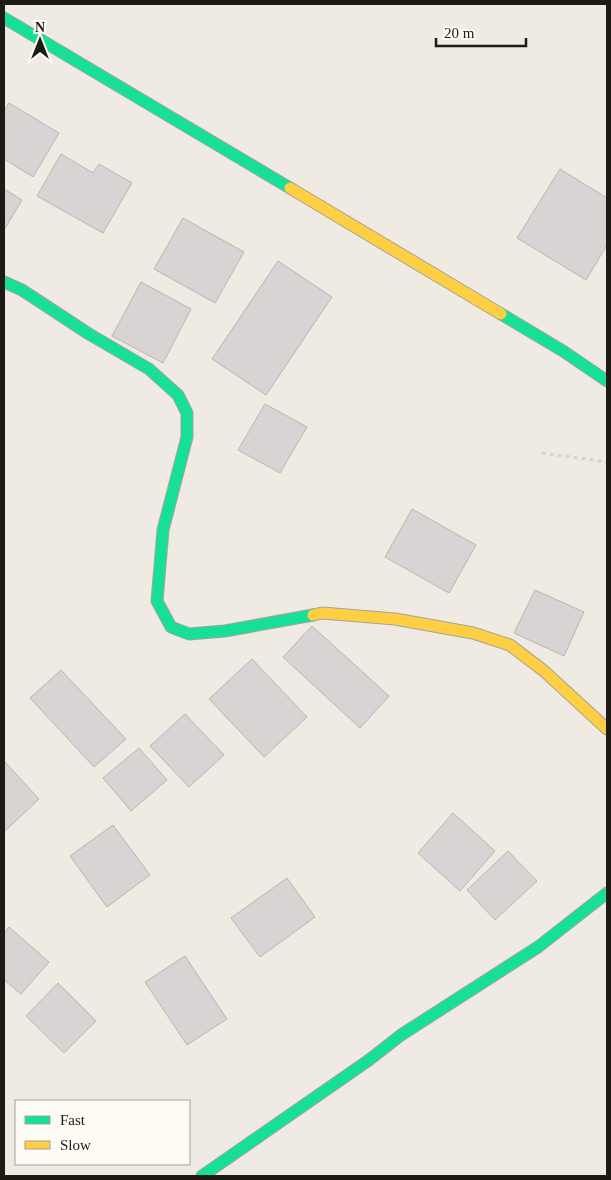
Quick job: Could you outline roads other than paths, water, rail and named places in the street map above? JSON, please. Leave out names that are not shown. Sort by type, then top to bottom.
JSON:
[{"type":"street","points":[[4,18],[555,346],[607,380]]},
{"type":"street","points":[[4,282],[22,290],[89,334],[149,369],[178,395],[187,413],[187,437],[163,530],[157,601],[171,627],[189,634],[225,631],[322,614],[395,619],[473,633],[510,645],[544,672],[607,729]]},
{"type":"street","points":[[202,1176],[353,1071],[401,1035],[538,947],[607,893]]}]
